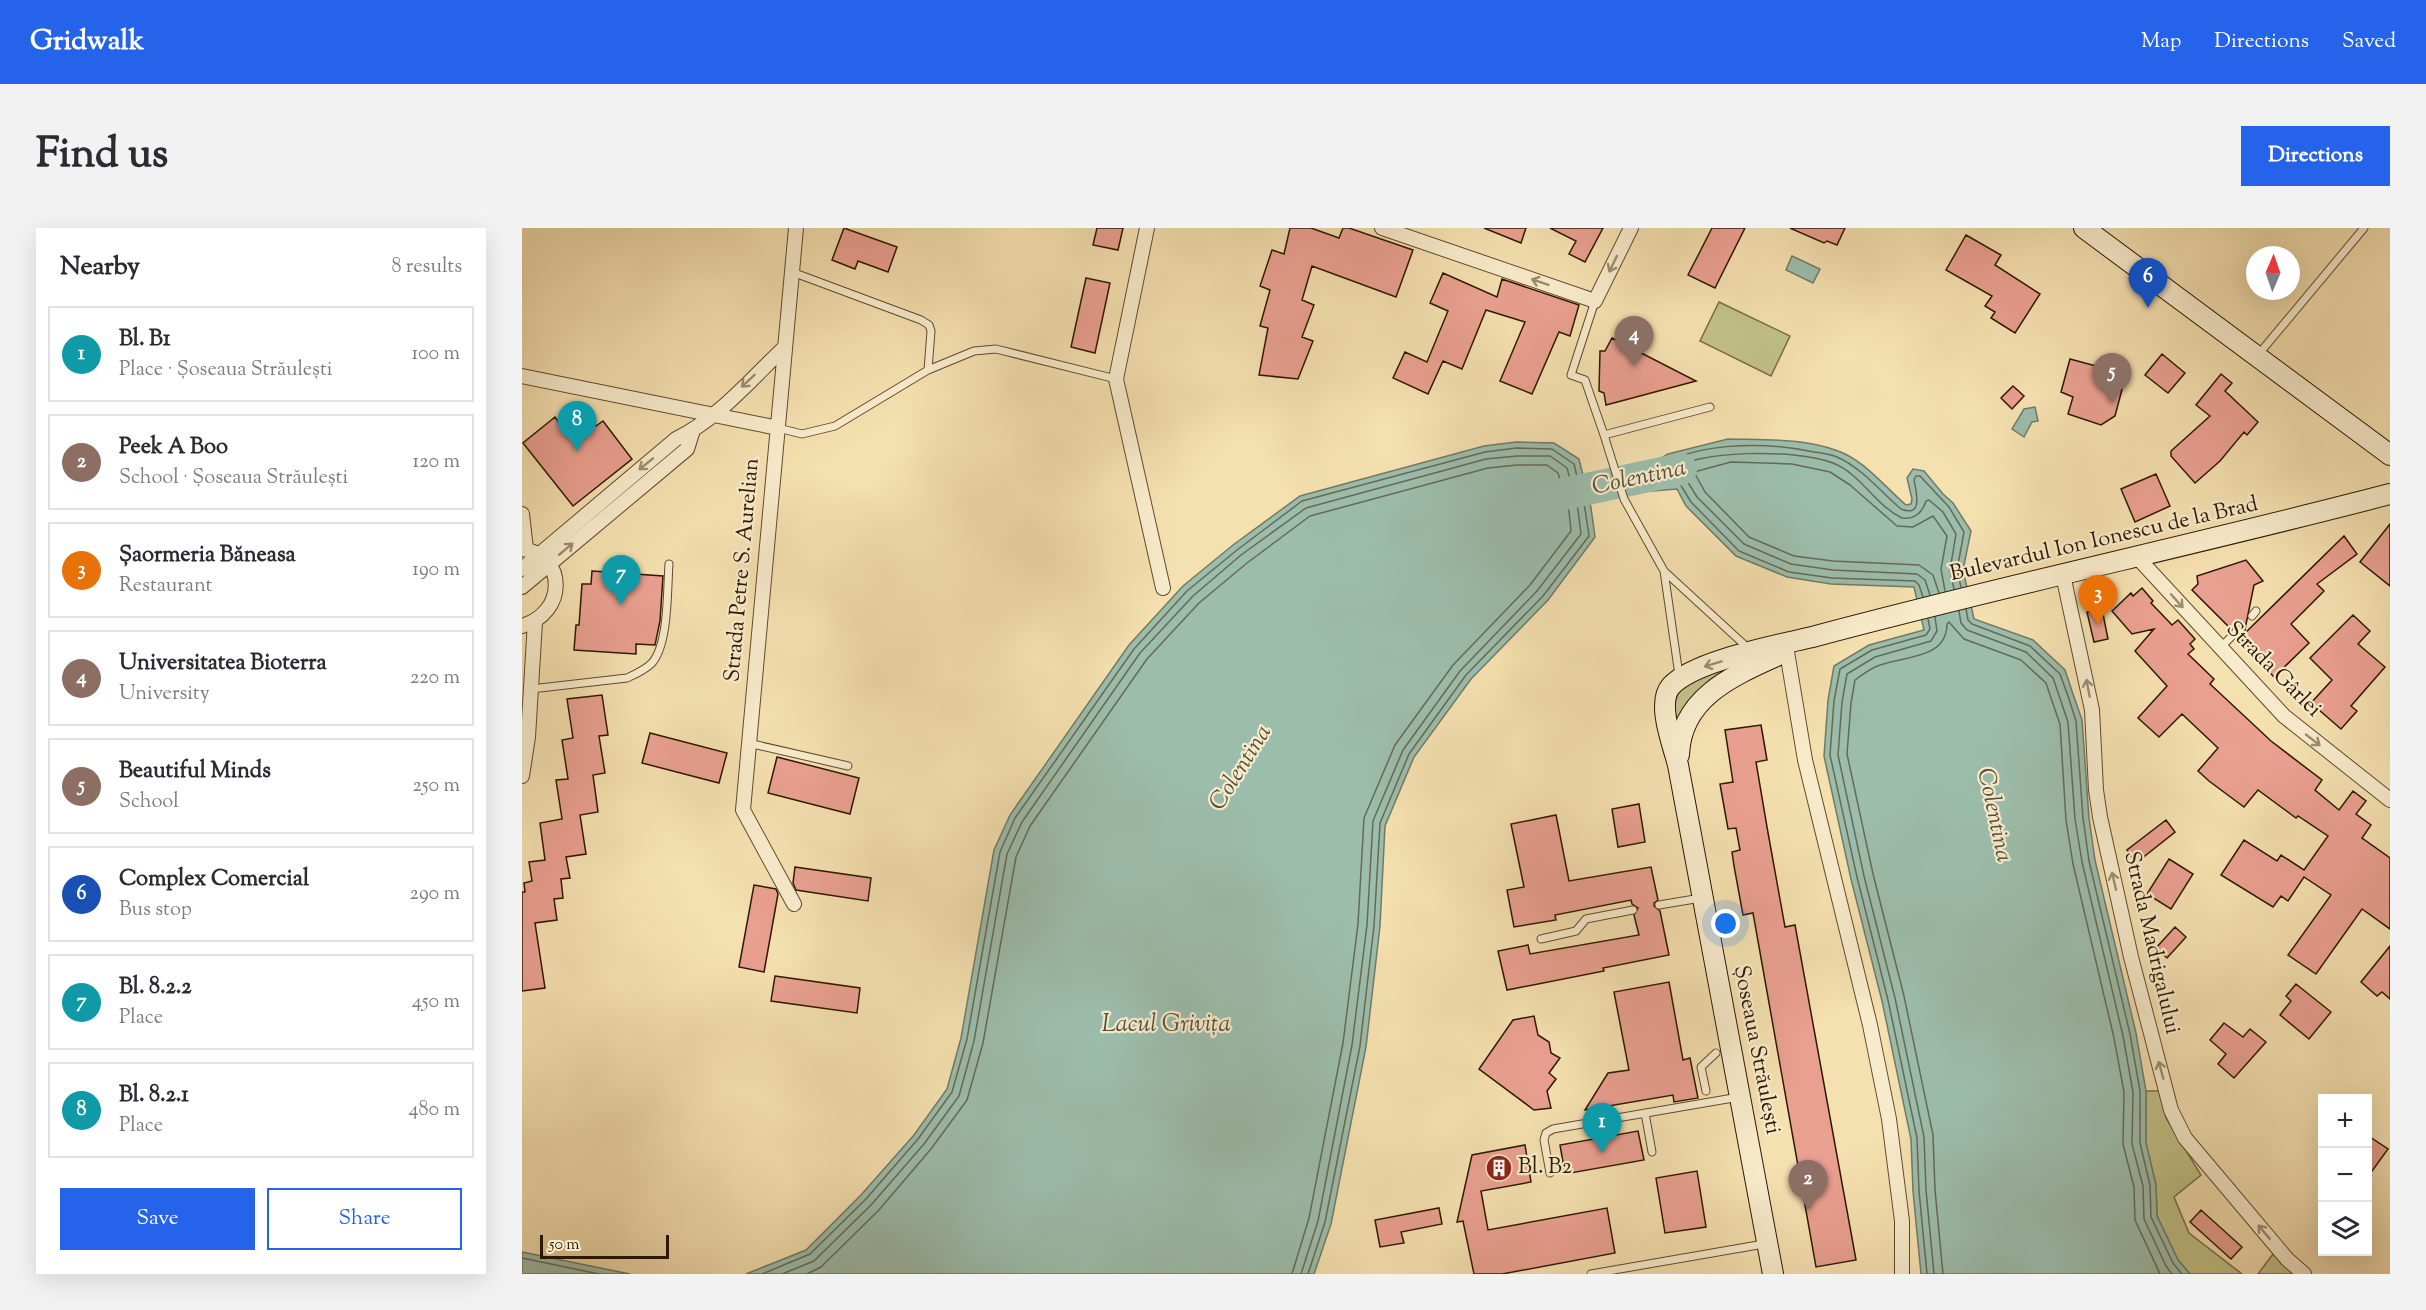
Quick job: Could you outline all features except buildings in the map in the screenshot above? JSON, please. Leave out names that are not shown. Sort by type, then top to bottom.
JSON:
[{"type":"street","name":"Strada Petre S. Aurelian","points":[[794,904],[742,810],[796,228]]},
{"type":"street","points":[[1147,228],[1116,379],[1164,588]]},
{"type":"street","points":[[1382,228],[1595,301],[1631,228]]},
{"type":"street","points":[[2084,228],[2390,455]]},
{"type":"street","points":[[522,568],[534,554],[687,449],[693,430],[712,416],[785,347]]},
{"type":"street","points":[[522,376],[778,428]]},
{"type":"street","name":"Bulevardul Ion Ionescu de la Brad","points":[[1679,678],[1694,670],[1753,652],[1890,616],[2138,558],[2390,494]]},
{"type":"street","points":[[522,514],[534,554],[554,576],[556,590],[553,603],[546,614],[529,624],[531,689],[528,737],[522,776]]},
{"type":"street","points":[[522,587],[534,554]]},
{"type":"street","name":"Strada Gârlei","points":[[2138,558],[2284,716],[2390,800]]},
{"type":"street","name":"Strada Madrigalului","points":[[2063,575],[2092,710],[2096,790],[2100,817],[2131,957],[2171,1110],[2185,1138],[2287,1259],[2304,1274]]},
{"type":"street","name":"Bulevardul Ion Ionescu de la Brad","points":[[1678,765],[1682,730],[1690,714],[1719,685],[1830,632]]},
{"type":"street","points":[[1787,652],[1805,760],[1870,1025],[1889,1119],[1902,1221],[1902,1274]]},
{"type":"street","points":[[1678,765],[1665,706],[1669,688],[1679,678]]},
{"type":"street","name":"Șoseaua Străulești","points":[[1678,765],[1773,1274]]},
{"type":"lane","points":[[2256,357],[2364,228]]},
{"type":"lane","points":[[792,272],[929,325],[931,331],[928,370]]},
{"type":"lane","points":[[1595,301],[1571,375],[1585,380],[1624,499],[1664,571],[1738,641],[1753,652]]},
{"type":"lane","points":[[778,428],[802,434],[835,426],[928,370],[974,351],[996,349],[1116,379]]},
{"type":"lane","points":[[1604,435],[1710,407]]},
{"type":"lane","points":[[531,689],[627,678],[642,671],[653,662],[662,640],[669,564]]},
{"type":"lane","points":[[1664,571],[1679,678]]},
{"type":"lane","points":[[2220,648],[2235,633]]},
{"type":"lane","points":[[748,743],[848,766]]},
{"type":"lane","points":[[1659,905],[1703,897]]},
{"type":"lane","points":[[1541,939],[1576,931],[1586,919],[1633,910]]},
{"type":"lane","points":[[1706,1091],[1701,1067],[1716,1053]]},
{"type":"lane","points":[[1550,1173],[1544,1140],[1546,1133],[1553,1129],[1740,1096]]},
{"type":"lane","points":[[1645,1113],[1652,1152]]},
{"type":"lane","points":[[1591,1274],[1767,1243]]},
{"type":"green space","points":[[1719,302],[1790,336],[1771,376],[1700,341]]},
{"type":"green space","points":[[1719,669],[1723,676],[1678,722],[1675,701],[1678,693],[1691,681]]},
{"type":"green space","points":[[2146,1091],[2159,1091],[2166,1118],[2201,1175],[2174,1197],[2189,1233],[2242,1274],[2190,1274],[2178,1260],[2157,1216],[2156,1185],[2146,1143]]},
{"type":"green space","points":[[2273,1254],[2293,1274],[2258,1274]]},
{"type":"water","points":[[1792,256],[1820,269],[1813,283],[1786,270]]},
{"type":"water","points":[[2035,407],[2038,421],[2032,422],[2024,437],[2012,429],[2024,409]]},
{"type":"water","points":[[1728,439],[1798,442],[1838,451],[1866,468],[1906,505],[1911,504],[1912,499],[1907,478],[1913,469],[1924,471],[1953,503],[1971,531],[1963,570],[1974,619],[2033,640],[2065,670],[2082,720],[2089,818],[2095,860],[2136,1033],[2146,1091],[2146,1143],[2156,1185],[2157,1216],[2178,1260],[2190,1274],[1921,1274],[1913,1191],[1911,1139],[1882,1001],[1851,879],[1824,756],[1828,700],[1834,666],[1869,645],[1924,630],[1914,587],[1831,584],[1787,577],[1736,556],[1686,506],[1677,489],[1641,492],[1639,471],[1668,454]]},
{"type":"water","name":"Lacul Grivița","points":[[1516,442],[1554,443],[1579,459],[1591,508],[1595,537],[1548,600],[1471,679],[1414,757],[1385,826],[1380,926],[1366,1047],[1331,1224],[1314,1274],[746,1274],[806,1250],[861,1195],[914,1135],[947,1089],[961,1038],[994,850],[1010,815],[1129,645],[1183,586],[1233,545],[1300,496],[1484,446]]},
{"type":"water","points":[[522,1252],[630,1274],[522,1274]]},
{"type":"waterway","name":"Colentina","points":[[1545,498],[1681,469]]},
{"type":"place","name":"Complex Comercial","points":[[2148,308]]},
{"type":"place","name":"Universitatea Bioterra","points":[[1634,366]]},
{"type":"place","name":"Beautiful Minds","points":[[2112,403]]},
{"type":"place","name":"Bl. 8.2.1","points":[[577,451]]},
{"type":"place","name":"Bl. 8.2.2","points":[[621,605]]},
{"type":"place","name":"Șaormeria Băneasa","points":[[2098,625]]},
{"type":"place","name":"Bl. B1","points":[[1602,1153]]},
{"type":"place","name":"Bl. B2","points":[[1499,1168]]},
{"type":"place","name":"Peek A Boo","points":[[1808,1210]]}]
